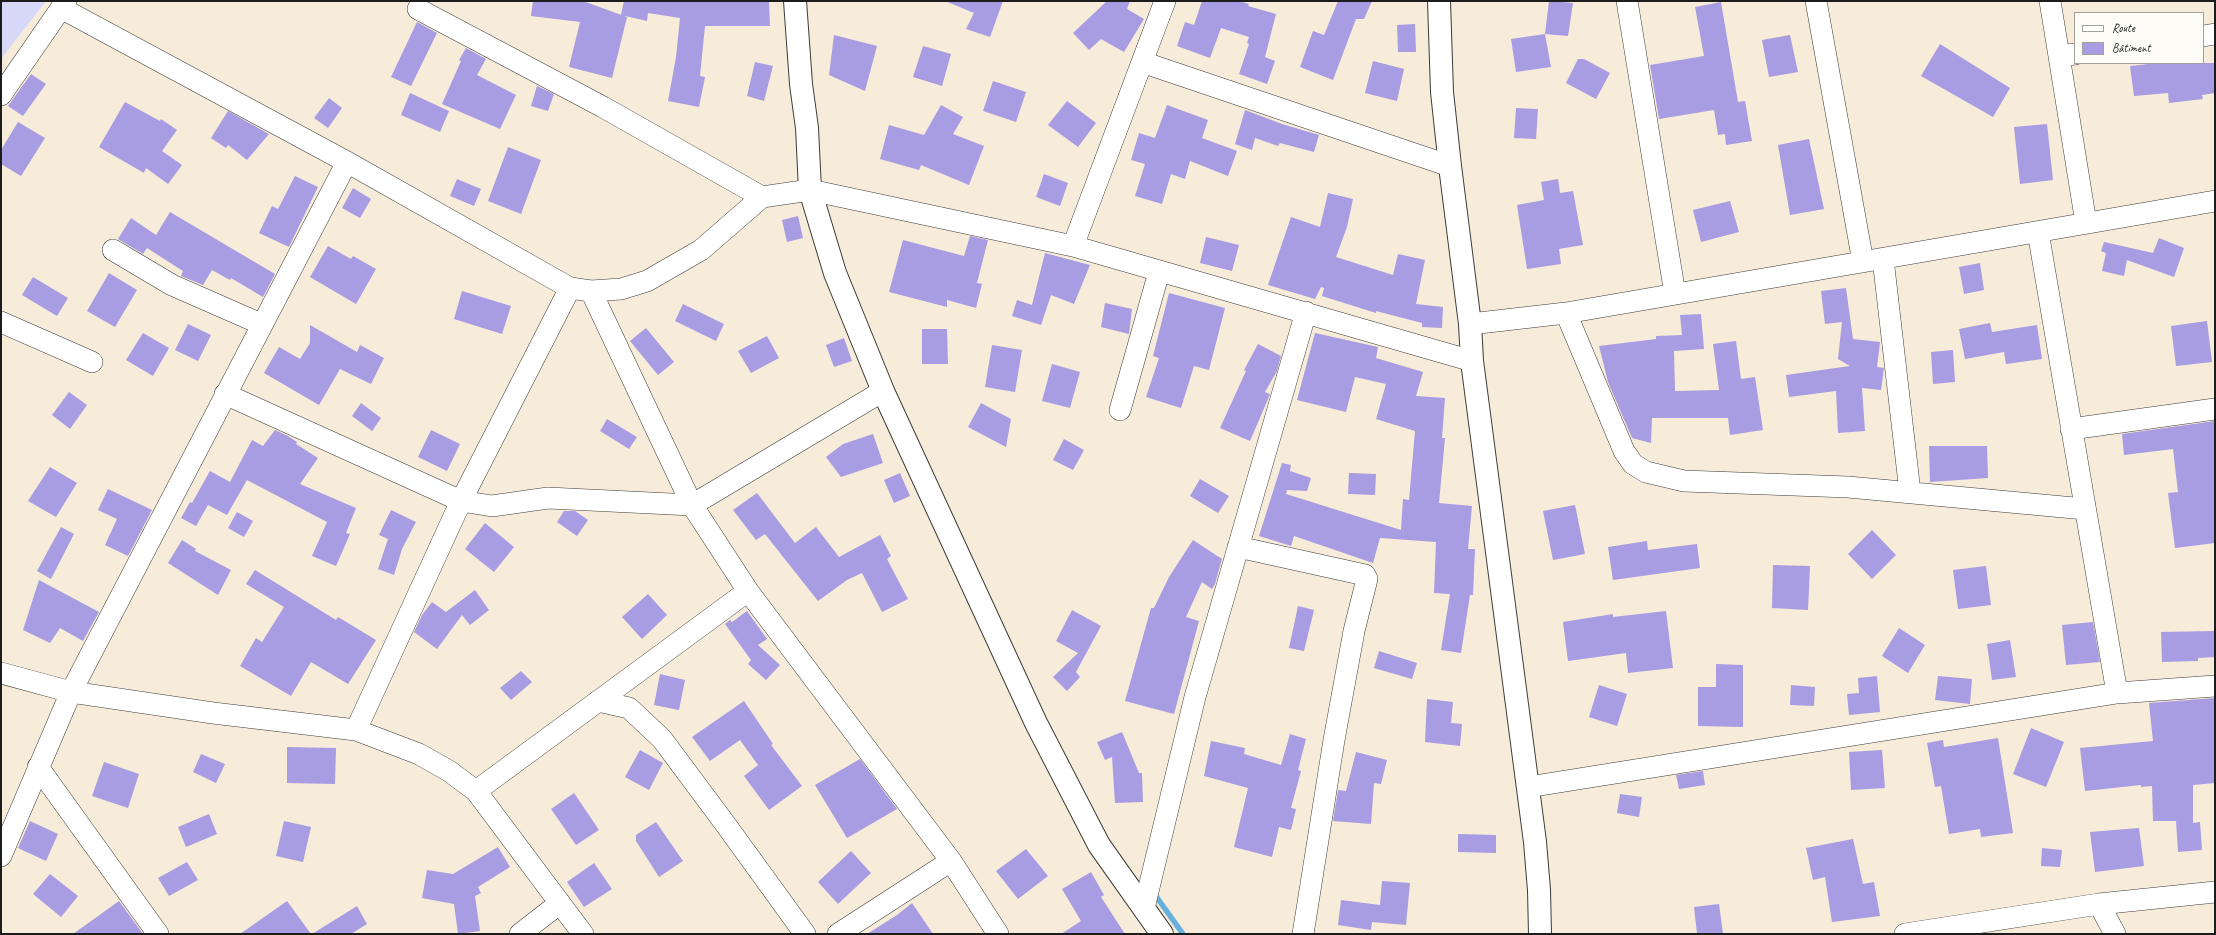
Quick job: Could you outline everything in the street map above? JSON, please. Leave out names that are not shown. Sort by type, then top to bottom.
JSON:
[{"type":"street","points":[[795,1],[801,84],[807,128],[810,190],[835,273],[883,391],[1052,756],[1099,845],[1162,934]]},
{"type":"street","points":[[1073,246],[1165,1]]},
{"type":"street","points":[[1439,1],[1442,92],[1450,166],[1470,324],[1472,361],[1528,787],[1539,890],[1540,934]]},
{"type":"street","points":[[1627,1],[1675,294]]},
{"type":"street","points":[[1816,1],[1873,260],[1910,492]]},
{"type":"street","points":[[2050,1],[2067,55],[2086,224]]},
{"type":"street","points":[[1,95],[64,5],[570,288],[591,291],[621,289],[647,280],[675,266],[701,250],[762,197],[810,190],[1073,246],[1472,361]]},
{"type":"street","points":[[418,9],[603,107],[762,197]]},
{"type":"street","points":[[2204,36],[2215,34]]},
{"type":"street","points":[[1142,62],[1450,166]]},
{"type":"street","points":[[1,856],[71,692],[261,324],[347,162]]},
{"type":"street","points":[[1470,324],[1566,313],[2215,201]]},
{"type":"street","points":[[2038,232],[2118,694]]},
{"type":"street","points":[[113,250],[172,285],[261,324]]},
{"type":"street","points":[[1120,410],[1159,272]]},
{"type":"street","points":[[356,730],[461,501],[570,288]]},
{"type":"street","points":[[591,291],[692,505],[748,591],[951,861],[998,934]]},
{"type":"street","points":[[1144,908],[1195,697],[1306,312]]},
{"type":"street","points":[[1566,313],[1624,451],[1634,464],[1646,472],[1684,481],[1848,487],[2085,509]]},
{"type":"street","points":[[1,322],[92,362]]},
{"type":"street","points":[[225,394],[461,501],[492,506],[548,498],[692,505],[883,391]]},
{"type":"street","points":[[2071,429],[2215,409]]},
{"type":"street","points":[[1238,547],[1365,575],[1368,579],[1354,631],[1335,732],[1303,934]]},
{"type":"street","points":[[476,791],[748,591]]},
{"type":"street","points":[[1,673],[71,692],[213,713],[356,730],[419,754],[449,771],[476,791],[583,934]]},
{"type":"street","points":[[1528,787],[2118,694],[2215,686]]},
{"type":"street","points":[[598,701],[629,708],[662,739],[726,824],[805,934]]},
{"type":"street","points":[[38,767],[158,934]]},
{"type":"street","points":[[838,934],[951,861]]},
{"type":"street","points":[[1905,934],[2099,904],[2215,892]]},
{"type":"street","points":[[520,934],[560,903]]},
{"type":"street","points":[[2099,904],[2115,934]]},
{"type":"shaded area","points":[[1,1],[46,1],[1,59]]},
{"type":"building","points":[[533,1],[583,1],[627,17],[612,78],[569,67],[580,22],[531,16]]},
{"type":"building","points":[[624,1],[769,1],[770,26],[705,26],[700,76],[705,77],[699,107],[668,101],[676,57],[680,18],[648,13],[647,21],[621,15]]},
{"type":"building","points":[[945,1],[1003,1],[990,37],[966,29],[974,13]]},
{"type":"building","points":[[1107,1],[1130,1],[1127,9],[1144,19],[1124,52],[1101,39],[1089,50],[1073,33]]},
{"type":"building","points":[[1202,1],[1239,1],[1249,4],[1248,6],[1276,14],[1265,57],[1275,61],[1267,84],[1239,74],[1249,44],[1247,43],[1249,37],[1221,28],[1210,58],[1177,46],[1185,22],[1194,25]]},
{"type":"building","points":[[1338,1],[1372,1],[1364,19],[1356,19],[1333,80],[1300,67],[1313,31],[1324,35]]},
{"type":"building","points":[[1549,1],[1573,3],[1568,36],[1545,34]]},
{"type":"building","points":[[1721,2],[1738,102],[1745,101],[1752,141],[1726,145],[1725,134],[1718,135],[1714,110],[1659,119],[1650,65],[1704,56],[1695,7]]},
{"type":"building","points":[[417,22],[437,33],[411,86],[391,77]]},
{"type":"building","points":[[1415,24],[1416,52],[1398,52],[1397,25]]},
{"type":"building","points":[[1545,34],[1551,67],[1516,72],[1511,39]]},
{"type":"building","points":[[834,35],[877,46],[865,91],[829,75]]},
{"type":"building","points":[[1790,35],[1798,72],[1769,77],[1762,40]]},
{"type":"building","points":[[1940,44],[2010,88],[1993,117],[1921,76]]},
{"type":"building","points":[[923,46],[951,54],[942,86],[913,77]]},
{"type":"building","points":[[466,48],[486,59],[477,75],[516,95],[500,129],[442,104],[461,61],[459,60]]},
{"type":"building","points":[[1578,59],[1584,59],[1610,73],[1596,99],[1566,83]]},
{"type":"building","points":[[1373,61],[1404,69],[1397,101],[1365,93]]},
{"type":"building","points":[[755,62],[773,66],[764,101],[747,96]]},
{"type":"building","points":[[2215,63],[2215,93],[2202,95],[2203,99],[2169,103],[2168,93],[2134,96],[2130,66],[2149,64]]},
{"type":"building","points":[[31,74],[46,84],[23,116],[8,106]]},
{"type":"building","points":[[993,81],[1026,92],[1016,122],[983,111]]},
{"type":"building","points":[[537,86],[554,94],[548,111],[531,106]]},
{"type":"building","points":[[410,93],[449,111],[440,132],[401,115]]},
{"type":"building","points":[[329,98],[342,108],[328,128],[314,118]]},
{"type":"building","points":[[1067,101],[1096,123],[1078,147],[1048,125]]},
{"type":"building","points":[[125,102],[160,121],[161,119],[177,130],[162,151],[182,165],[168,184],[146,168],[144,173],[99,147]]},
{"type":"building","points":[[941,105],[963,117],[953,134],[984,146],[969,185],[921,165],[919,170],[880,159],[889,125],[924,135]]},
{"type":"building","points":[[1167,105],[1208,120],[1202,138],[1237,151],[1228,176],[1190,161],[1185,179],[1171,174],[1162,204],[1135,196],[1145,164],[1131,160],[1139,133],[1155,138]]},
{"type":"building","points":[[1516,108],[1538,109],[1536,139],[1514,138]]},
{"type":"building","points":[[1245,110],[1282,124],[1319,135],[1314,152],[1280,143],[1278,146],[1255,138],[1252,150],[1235,144]]},
{"type":"building","points":[[228,111],[269,134],[247,160],[228,145],[226,148],[211,138]]},
{"type":"building","points":[[18,122],[45,138],[21,176],[1,164],[1,150]]},
{"type":"building","points":[[2047,124],[2053,180],[2020,184],[2014,127]]},
{"type":"building","points":[[1809,139],[1824,209],[1790,215],[1778,145]]},
{"type":"building","points":[[508,147],[541,160],[521,214],[488,201]]},
{"type":"building","points":[[1044,174],[1068,183],[1060,206],[1036,197]]},
{"type":"building","points":[[295,176],[318,187],[289,247],[259,233],[272,206],[278,209]]},
{"type":"building","points":[[457,179],[481,189],[474,206],[450,196]]},
{"type":"building","points":[[1558,179],[1560,193],[1573,191],[1583,245],[1559,249],[1561,264],[1527,269],[1517,205],[1544,200],[1541,182]]},
{"type":"building","points":[[353,188],[371,199],[360,218],[342,208]]},
{"type":"building","points":[[1328,193],[1353,199],[1347,227],[1336,257],[1393,275],[1398,254],[1425,260],[1416,304],[1443,307],[1442,328],[1422,327],[1422,323],[1376,311],[1376,313],[1322,296],[1324,288],[1321,287],[1315,299],[1268,285],[1291,217],[1320,227]]},
{"type":"building","points":[[1730,201],[1739,232],[1701,242],[1693,210]]},
{"type":"building","points":[[170,212],[275,274],[263,297],[231,278],[230,280],[212,270],[203,285],[181,276],[183,271],[147,248],[143,254],[118,239],[131,218],[156,235]]},
{"type":"building","points":[[798,216],[803,238],[787,242],[782,220]]},
{"type":"building","points":[[970,236],[988,240],[977,283],[982,284],[976,308],[947,300],[947,307],[889,292],[903,240],[964,256]]},
{"type":"building","points":[[1206,237],[1239,245],[1232,271],[1200,263]]},
{"type":"building","points":[[2159,238],[2184,248],[2174,277],[2127,260],[2124,276],[2102,271],[2106,253],[2101,251],[2104,242],[2153,253]]},
{"type":"building","points":[[328,246],[351,259],[353,256],[376,269],[356,304],[310,277]]},
{"type":"building","points":[[1045,253],[1090,265],[1074,304],[1051,295],[1041,325],[1012,316],[1017,300],[1032,305]]},
{"type":"building","points":[[1980,263],[1984,290],[1964,294],[1959,267]]},
{"type":"building","points":[[109,273],[137,290],[115,327],[87,311]]},
{"type":"building","points":[[33,277],[68,298],[57,316],[22,295]]},
{"type":"building","points":[[1846,288],[1853,339],[1880,342],[1877,367],[1884,368],[1881,390],[1862,388],[1865,431],[1838,433],[1836,391],[1789,397],[1786,375],[1850,366],[1838,359],[1842,322],[1825,324],[1821,291]]},
{"type":"building","points":[[462,291],[511,306],[502,334],[454,319]]},
{"type":"building","points":[[1169,293],[1225,308],[1209,370],[1194,366],[1181,408],[1146,397],[1159,358],[1153,356]]},
{"type":"building","points":[[1105,303],[1132,309],[1129,334],[1101,327]]},
{"type":"building","points":[[683,304],[724,324],[716,341],[675,321]]},
{"type":"building","points":[[1701,314],[1704,349],[1674,351],[1675,391],[1719,390],[1713,344],[1736,341],[1741,379],[1755,377],[1763,430],[1730,435],[1728,418],[1652,418],[1651,443],[1632,438],[1608,382],[1599,346],[1656,339],[1656,336],[1682,335],[1680,315]]},
{"type":"building","points":[[2207,321],[2212,362],[2176,366],[2171,326]]},
{"type":"building","points":[[1990,323],[1992,332],[2037,325],[2042,359],[2006,364],[2004,352],[1965,359],[1959,329]]},
{"type":"building","points":[[188,324],[211,335],[198,361],[175,350]]},
{"type":"building","points":[[310,325],[357,352],[360,345],[384,358],[371,384],[340,369],[319,405],[264,373],[279,347],[300,359],[310,343]]},
{"type":"building","points":[[646,328],[674,362],[658,375],[630,341]]},
{"type":"building","points":[[922,329],[947,329],[948,364],[922,364]]},
{"type":"building","points":[[143,333],[169,348],[153,376],[126,360]]},
{"type":"building","points":[[1315,333],[1378,347],[1376,358],[1423,372],[1416,396],[1445,398],[1442,438],[1445,438],[1439,503],[1472,506],[1468,549],[1475,549],[1473,595],[1470,595],[1461,653],[1441,650],[1450,594],[1434,593],[1436,542],[1380,538],[1373,563],[1294,536],[1291,546],[1259,536],[1282,463],[1291,465],[1290,471],[1311,478],[1307,491],[1287,490],[1286,494],[1401,530],[1403,499],[1409,500],[1415,431],[1376,419],[1386,384],[1355,377],[1346,412],[1297,400]]},
{"type":"building","points":[[767,336],[779,358],[751,373],[738,351]]},
{"type":"building","points":[[844,338],[852,361],[834,367],[826,345]]},
{"type":"building","points":[[1258,344],[1281,356],[1277,371],[1265,392],[1270,394],[1250,441],[1220,428],[1246,371],[1244,370]]},
{"type":"building","points":[[992,345],[1022,350],[1015,392],[985,387]]},
{"type":"building","points":[[1953,350],[1955,382],[1933,384],[1931,352]]},
{"type":"building","points":[[1052,364],[1080,372],[1070,408],[1042,401]]},
{"type":"building","points":[[69,392],[87,405],[70,429],[52,415]]},
{"type":"building","points":[[361,403],[381,418],[372,431],[352,416]]},
{"type":"building","points":[[981,403],[1011,419],[1006,447],[968,427]]},
{"type":"building","points":[[607,419],[637,437],[629,449],[600,431]]},
{"type":"building","points":[[2215,421],[2215,543],[2175,548],[2168,493],[2178,492],[2173,449],[2124,455],[2122,434]]},
{"type":"building","points":[[275,430],[288,436],[297,442],[296,444],[318,458],[300,484],[356,508],[346,533],[350,534],[336,566],[312,556],[327,522],[247,480],[227,515],[208,505],[196,526],[181,518],[190,502],[192,503],[210,471],[230,482],[252,440],[263,446]]},
{"type":"building","points":[[431,430],[460,444],[447,471],[418,457]]},
{"type":"building","points":[[873,434],[883,463],[841,477],[826,457],[843,444]]},
{"type":"building","points":[[1064,439],[1084,450],[1073,470],[1053,460]]},
{"type":"building","points":[[1929,446],[1987,446],[1988,478],[1930,482]]},
{"type":"building","points":[[50,467],[77,483],[56,517],[28,501]]},
{"type":"building","points":[[900,473],[910,496],[894,503],[884,480]]},
{"type":"building","points":[[1349,473],[1376,474],[1375,495],[1348,494]]},
{"type":"building","points":[[1200,479],[1229,496],[1218,513],[1190,496]]},
{"type":"building","points":[[108,489],[152,510],[128,556],[105,545],[117,519],[98,510]]},
{"type":"building","points":[[757,493],[795,543],[816,527],[839,557],[880,535],[891,556],[887,559],[908,599],[882,612],[862,573],[847,580],[818,601],[765,534],[756,540],[733,510]]},
{"type":"building","points":[[1575,505],[1585,554],[1553,560],[1543,511]]},
{"type":"building","points":[[391,510],[416,522],[402,549],[394,575],[378,569],[388,539],[379,535]]},
{"type":"building","points":[[564,511],[575,511],[588,520],[577,536],[557,522]]},
{"type":"building","points":[[237,512],[253,521],[244,537],[228,528]]},
{"type":"building","points":[[485,523],[514,547],[494,572],[465,549]]},
{"type":"building","points":[[61,527],[74,534],[51,579],[37,571]]},
{"type":"building","points":[[1872,530],[1896,555],[1872,579],[1848,554]]},
{"type":"building","points":[[182,540],[196,549],[195,551],[231,570],[218,595],[168,563]]},
{"type":"building","points":[[1193,540],[1222,559],[1215,584],[1212,589],[1202,582],[1186,617],[1199,621],[1174,714],[1125,701],[1151,608],[1154,608],[1169,577]]},
{"type":"building","points":[[1647,541],[1648,550],[1697,544],[1700,568],[1613,580],[1608,547]]},
{"type":"building","points":[[1773,565],[1810,566],[1808,610],[1772,608]]},
{"type":"building","points":[[1986,566],[1991,605],[1958,609],[1953,570]]},
{"type":"building","points":[[255,570],[336,620],[338,617],[376,640],[348,684],[311,662],[291,696],[240,666],[256,638],[262,642],[284,607],[246,584]]},
{"type":"building","points":[[39,580],[99,612],[83,641],[60,628],[50,643],[23,630]]},
{"type":"building","points":[[475,590],[489,610],[470,625],[462,615],[437,649],[414,632],[422,615],[432,602],[446,612]]},
{"type":"building","points":[[648,594],[667,615],[642,639],[622,617]]},
{"type":"building","points":[[1298,606],[1314,610],[1304,651],[1289,648]]},
{"type":"building","points":[[1072,610],[1101,626],[1076,672],[1080,677],[1067,691],[1053,677],[1078,653],[1056,641]]},
{"type":"building","points":[[747,611],[767,639],[758,645],[780,665],[766,680],[748,664],[751,660],[725,624],[730,620],[732,622]]},
{"type":"building","points":[[1666,611],[1673,668],[1628,673],[1626,653],[1568,661],[1563,622],[1613,614],[1613,617]]},
{"type":"building","points":[[2093,622],[2100,662],[2066,665],[2062,625]]},
{"type":"building","points":[[1899,628],[1925,645],[1908,673],[1882,656]]},
{"type":"building","points":[[2215,631],[2215,657],[2198,658],[2198,661],[2162,662],[2161,632]]},
{"type":"building","points":[[2010,640],[2016,677],[1992,680],[1987,644]]},
{"type":"building","points":[[1379,651],[1417,663],[1412,679],[1374,668]]},
{"type":"building","points":[[1716,664],[1743,665],[1743,727],[1698,726],[1698,687],[1716,687]]},
{"type":"building","points":[[521,671],[532,682],[511,700],[500,688]]},
{"type":"building","points":[[660,674],[685,680],[679,710],[654,705]]},
{"type":"building","points":[[1877,676],[1880,712],[1849,715],[1847,694],[1859,693],[1858,678]]},
{"type":"building","points":[[1938,676],[1972,679],[1970,704],[1935,700]]},
{"type":"building","points":[[1599,685],[1627,694],[1617,726],[1589,717]]},
{"type":"building","points":[[1791,685],[1815,687],[1814,706],[1790,705]]},
{"type":"building","points":[[2215,698],[2215,783],[2193,785],[2193,823],[2200,822],[2202,850],[2178,852],[2176,821],[2153,821],[2152,786],[2141,787],[2141,785],[2085,791],[2080,748],[2153,741],[2149,703]]},
{"type":"building","points":[[1427,699],[1453,702],[1451,723],[1462,724],[1460,746],[1425,742]]},
{"type":"building","points":[[744,701],[773,744],[771,745],[802,786],[769,810],[744,776],[758,765],[740,740],[710,761],[692,737]]},
{"type":"building","points":[[2031,728],[2064,742],[2046,787],[2013,774]]},
{"type":"building","points":[[1122,732],[1139,773],[1142,773],[1143,802],[1115,803],[1112,757],[1105,760],[1097,742]]},
{"type":"building","points":[[1290,734],[1306,739],[1298,770],[1301,771],[1291,808],[1296,809],[1291,830],[1279,827],[1272,857],[1234,847],[1248,788],[1204,776],[1211,741],[1245,748],[1244,754],[1281,765]]},
{"type":"building","points":[[1998,738],[2013,833],[1981,837],[1980,829],[1949,834],[1941,786],[1935,787],[1927,743],[1943,740],[1944,747]]},
{"type":"building","points":[[287,747],[336,748],[335,784],[287,783]]},
{"type":"building","points":[[640,750],[663,763],[649,790],[625,777]]},
{"type":"building","points":[[1882,750],[1885,788],[1851,790],[1849,752]]},
{"type":"building","points":[[1356,752],[1387,760],[1381,784],[1374,783],[1371,824],[1333,821],[1338,790],[1346,791]]},
{"type":"building","points":[[201,754],[225,764],[216,783],[193,772]]},
{"type":"building","points":[[860,759],[897,809],[847,838],[815,785]]},
{"type":"building","points":[[104,762],[139,774],[128,808],[92,796]]},
{"type":"building","points":[[1703,771],[1705,785],[1679,789],[1676,775]]},
{"type":"building","points":[[574,793],[599,830],[576,845],[551,809]]},
{"type":"building","points":[[1620,794],[1642,797],[1639,817],[1617,813]]},
{"type":"building","points":[[209,814],[217,834],[186,847],[178,827]]},
{"type":"building","points":[[30,821],[58,834],[46,861],[18,848]]},
{"type":"building","points":[[284,821],[311,827],[303,862],[276,856]]},
{"type":"building","points":[[656,822],[683,861],[659,877],[636,841],[636,835]]},
{"type":"building","points":[[2139,828],[2144,866],[2095,872],[2090,832]]},
{"type":"building","points":[[1458,834],[1496,835],[1496,853],[1458,852]]},
{"type":"building","points":[[1853,839],[1863,884],[1874,882],[1880,916],[1832,922],[1825,877],[1813,880],[1806,848]]},
{"type":"building","points":[[498,847],[510,867],[478,887],[481,893],[475,896],[480,931],[458,934],[454,904],[422,898],[427,870],[453,874]]},
{"type":"building","points":[[2042,848],[2062,850],[2060,867],[2041,866]]},
{"type":"building","points":[[1026,849],[1048,876],[1018,899],[996,871]]},
{"type":"building","points":[[851,851],[871,873],[838,904],[818,882]]},
{"type":"building","points":[[187,862],[198,880],[169,896],[158,878]]},
{"type":"building","points":[[594,863],[612,889],[584,907],[567,882]]},
{"type":"building","points":[[1091,872],[1104,895],[1101,897],[1125,934],[1061,934],[1081,921],[1062,889]]},
{"type":"building","points":[[50,874],[78,896],[61,917],[33,894]]},
{"type":"building","points":[[1382,881],[1410,883],[1406,925],[1372,922],[1371,930],[1338,925],[1341,900],[1380,905]]},
{"type":"building","points":[[119,901],[143,934],[73,934]]},
{"type":"building","points":[[287,901],[311,934],[240,934]]},
{"type":"building","points":[[912,903],[933,934],[867,934],[897,915]]},
{"type":"building","points":[[1719,904],[1723,934],[1697,934],[1694,907]]},
{"type":"building","points":[[357,906],[367,924],[351,934],[312,934]]},
{"type":"waterway","points":[[1153,892],[1183,934]]}]
